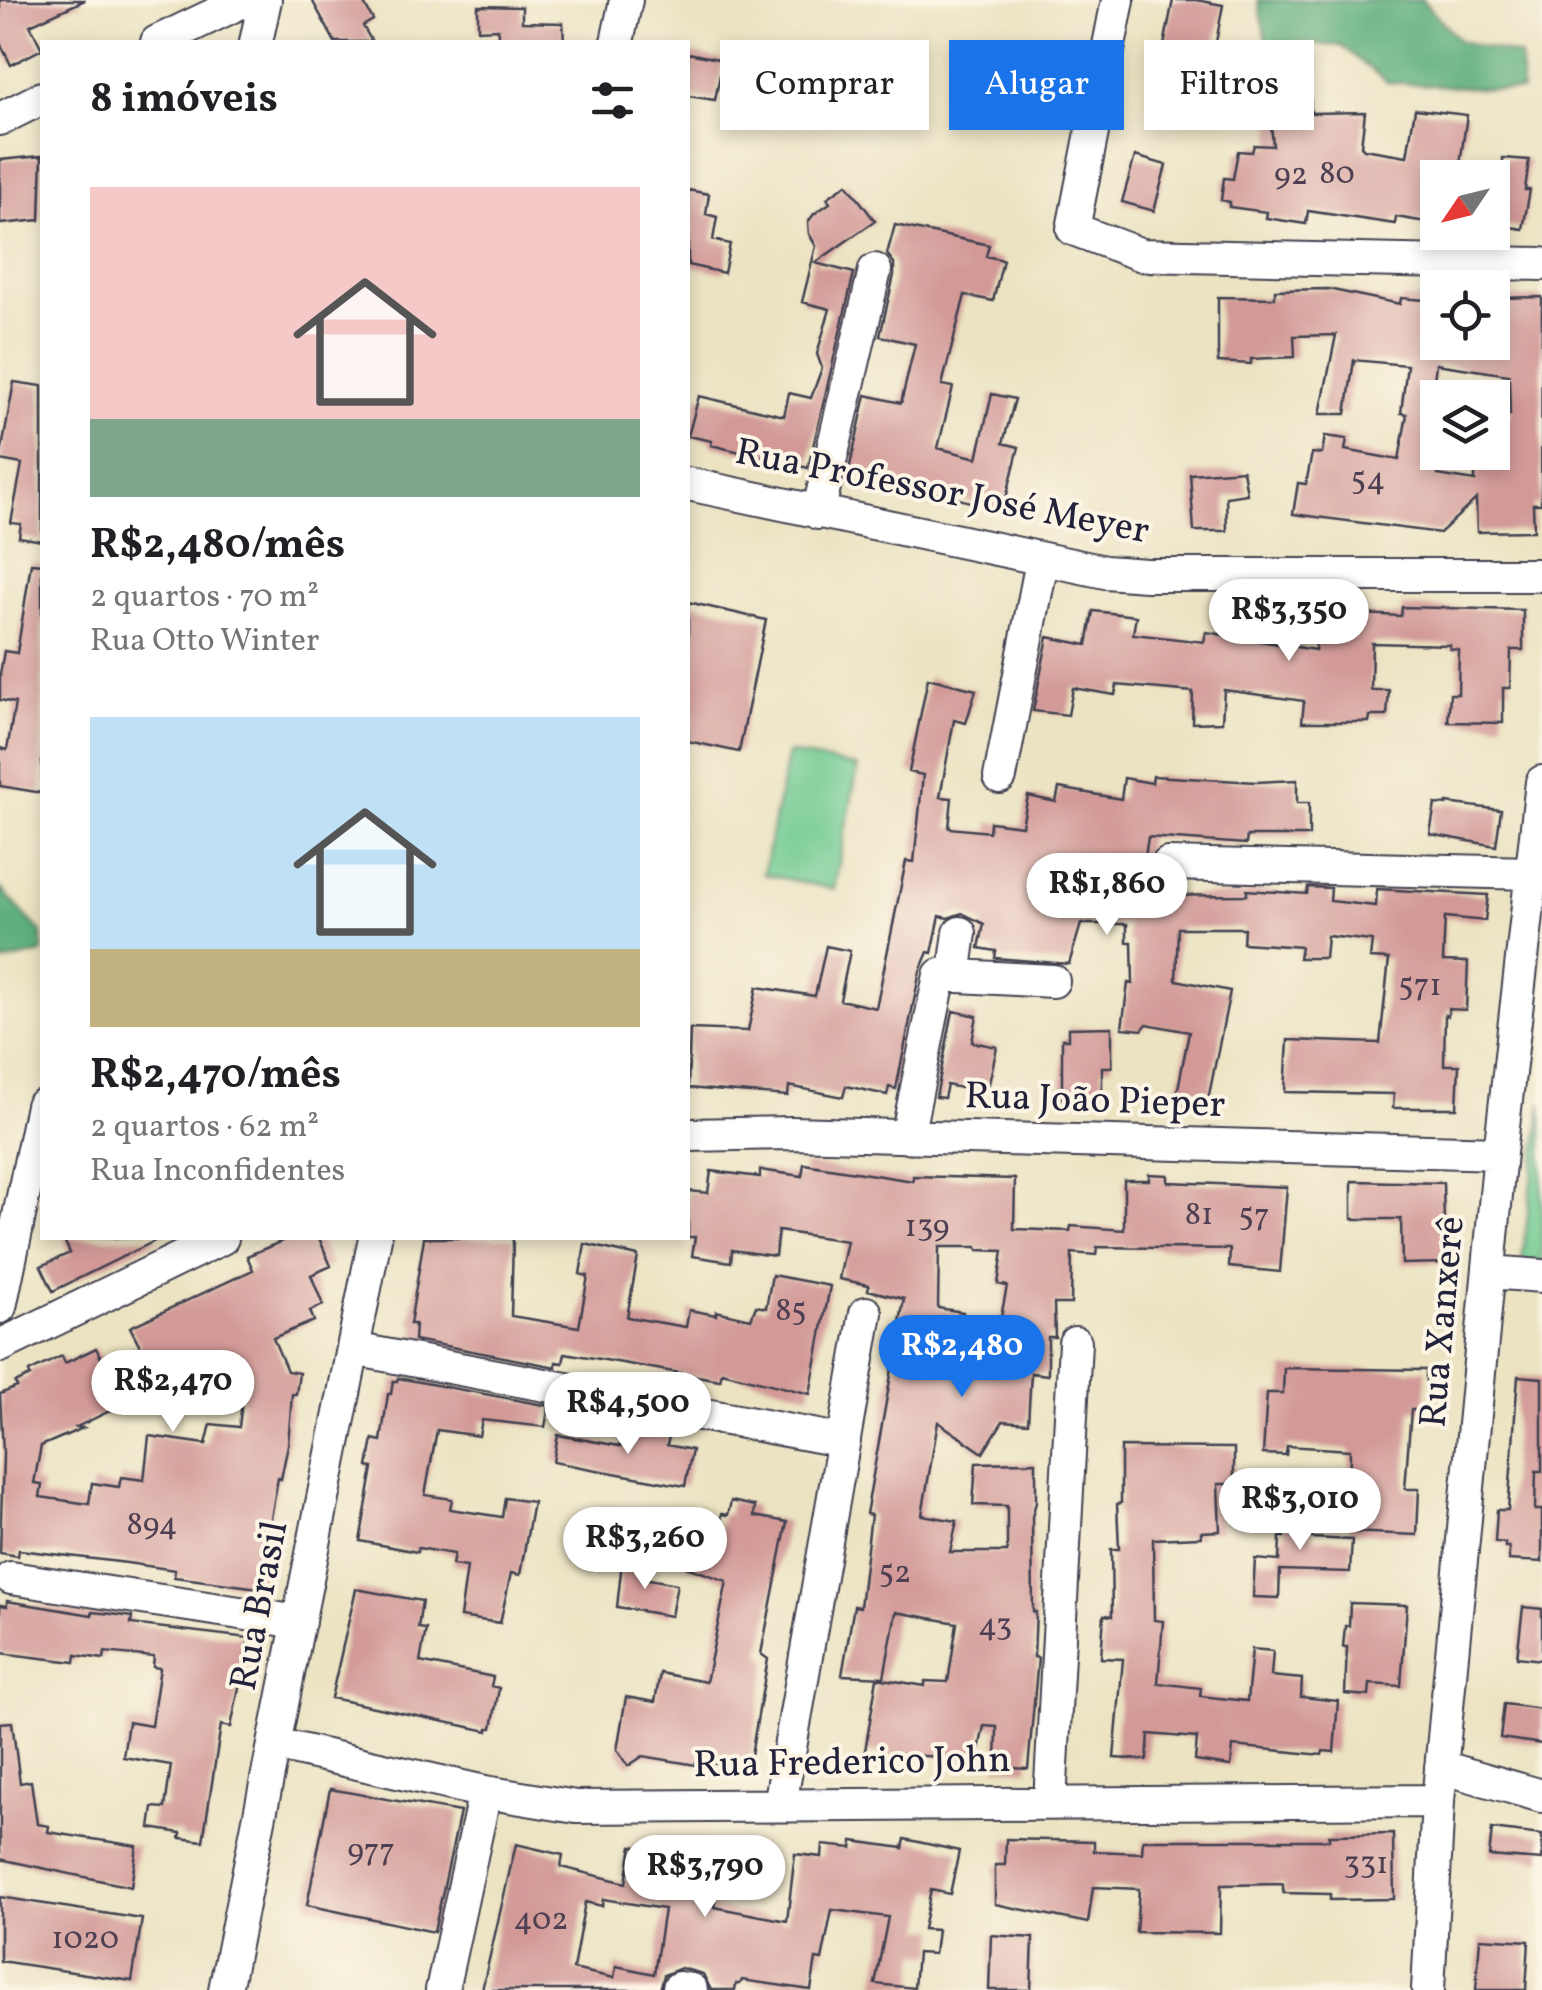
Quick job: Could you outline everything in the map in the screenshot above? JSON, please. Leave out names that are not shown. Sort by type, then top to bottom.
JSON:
[{"type":"street","points":[[161,40],[245,0]]},
{"type":"street","points":[[256,40],[265,0]]},
{"type":"street","points":[[618,40],[626,0]]},
{"type":"street","points":[[1118,0],[1073,229],[1142,256],[1542,264]]},
{"type":"street","points":[[0,119],[40,99]]},
{"type":"street","points":[[818,513],[875,270]]},
{"type":"street","name":"Rua Professor José Meyer","points":[[690,484],[1105,572],[1146,576],[1542,574]]},
{"type":"street","points":[[1000,777],[1042,561]]},
{"type":"street","name":"Rua Xanxerê","points":[[1428,1990],[1441,1768],[1500,1152],[1542,782]]},
{"type":"street","points":[[1168,864],[1531,873]]},
{"type":"street","points":[[954,976],[960,933]]},
{"type":"street","points":[[907,1136],[940,976],[1053,981]]},
{"type":"street","points":[[0,1307],[40,1116]]},
{"type":"street","name":"Rua João Pieper","points":[[690,1136],[907,1136],[1500,1152]]},
{"type":"street","points":[[0,1346],[218,1240]]},
{"type":"street","name":"Rua Brasil","points":[[220,1987],[274,1744],[375,1240]]},
{"type":"street","points":[[1489,1272],[1542,1276]]},
{"type":"street","points":[[780,1805],[866,1313]]},
{"type":"street","points":[[1050,1802],[1076,1343]]},
{"type":"street","points":[[352,1349],[844,1441]]},
{"type":"street","points":[[12,1578],[298,1622]]},
{"type":"street","name":"Rua Frederico John","points":[[274,1744],[485,1792],[603,1808],[1438,1801]]},
{"type":"street","points":[[1441,1768],[1542,1796]]},
{"type":"street","points":[[442,1990],[485,1792]]},
{"type":"green space","points":[[1258,0],[1422,0],[1460,41],[1520,56],[1522,91],[1387,82],[1341,46],[1314,44],[1314,40],[1266,40]]},
{"type":"green space","points":[[788,753],[858,767],[834,889],[763,874]]},
{"type":"green space","points":[[0,888],[40,931],[40,953],[0,963]]},
{"type":"green space","points":[[1542,1102],[1542,1263],[1522,1261]]},
{"type":"building","points":[[0,0],[85,0],[30,25],[40,50],[11,65],[0,43]]},
{"type":"building","points":[[312,0],[362,0],[373,20],[363,26],[371,40],[334,40]]},
{"type":"building","points":[[1173,0],[1223,5],[1216,40],[1165,40]]},
{"type":"building","points":[[478,6],[522,7],[522,22],[563,23],[564,40],[498,40],[498,29],[478,30]]},
{"type":"building","points":[[690,53],[720,59],[715,100],[690,96]]},
{"type":"building","points":[[1415,109],[1467,115],[1461,160],[1420,160],[1420,221],[1396,217],[1395,224],[1308,211],[1306,224],[1266,218],[1267,212],[1229,207],[1230,202],[1221,200],[1224,178],[1233,179],[1238,151],[1252,152],[1254,145],[1273,146],[1272,130],[1314,130],[1314,113],[1365,112],[1361,146],[1407,156]]},
{"type":"building","points":[[40,156],[40,220],[0,224],[0,160]]},
{"type":"building","points":[[1135,156],[1166,165],[1154,211],[1122,202]]},
{"type":"building","points":[[1503,158],[1529,160],[1525,190],[1530,190],[1523,229],[1510,227],[1510,160]]},
{"type":"building","points":[[847,184],[875,221],[815,263],[854,273],[808,468],[690,436],[699,396],[784,416],[789,393],[811,398],[822,368],[817,354],[830,309],[802,302],[816,246],[808,222],[830,203],[827,198]]},
{"type":"building","points":[[690,190],[709,194],[706,214],[717,217],[713,240],[730,244],[724,273],[690,265]]},
{"type":"building","points":[[895,225],[989,245],[986,256],[1003,260],[993,301],[965,295],[942,385],[953,387],[938,448],[977,458],[992,394],[1015,399],[1003,443],[1019,447],[1003,510],[881,484],[882,478],[849,470],[866,395],[901,403],[915,344],[880,336],[894,275],[894,263],[887,254]]},
{"type":"building","points":[[1328,289],[1400,304],[1401,298],[1420,300],[1420,360],[1510,360],[1510,298],[1542,297],[1541,504],[1533,504],[1534,531],[1477,532],[1476,499],[1440,533],[1293,514],[1298,483],[1306,484],[1312,453],[1322,454],[1325,436],[1347,439],[1345,450],[1399,460],[1407,414],[1401,413],[1407,365],[1354,360],[1346,414],[1320,414],[1336,335],[1294,336],[1295,357],[1251,359],[1251,364],[1218,362],[1218,297],[1275,298],[1275,290]]},
{"type":"building","points":[[14,382],[40,386],[40,541],[19,537],[21,524],[11,523],[22,464],[0,460]]},
{"type":"building","points":[[1243,470],[1247,494],[1226,497],[1227,531],[1194,531],[1190,474]]},
{"type":"building","points":[[31,563],[40,564],[40,793],[0,786],[0,748],[7,750],[15,703],[0,700],[0,674],[4,651],[17,653]]},
{"type":"building","points":[[690,602],[766,620],[739,752],[690,741]]},
{"type":"building","points":[[1342,607],[1362,608],[1362,614],[1401,616],[1402,607],[1523,610],[1523,650],[1511,650],[1510,688],[1503,688],[1503,723],[1448,722],[1450,694],[1458,694],[1459,650],[1450,649],[1450,645],[1372,643],[1371,690],[1389,690],[1387,716],[1370,716],[1369,722],[1302,722],[1304,701],[1224,690],[1222,722],[1192,723],[1193,692],[1117,685],[1115,695],[1073,688],[1068,715],[1033,711],[1048,637],[1087,645],[1093,611],[1136,616],[1133,634],[1204,642],[1206,632],[1315,650],[1318,613],[1342,615]]},
{"type":"building","points":[[928,678],[976,690],[966,723],[954,720],[940,797],[952,798],[949,828],[989,832],[990,822],[1022,826],[1028,796],[1056,802],[1059,788],[1121,799],[1124,778],[1152,783],[1153,776],[1256,782],[1297,780],[1297,803],[1309,803],[1309,836],[1247,836],[1246,844],[1148,837],[1139,896],[1247,895],[1247,890],[1307,894],[1308,887],[1331,888],[1330,901],[1376,906],[1377,889],[1488,895],[1485,921],[1445,917],[1443,961],[1468,962],[1466,1010],[1448,1009],[1448,1016],[1445,1015],[1444,1065],[1459,1065],[1457,1108],[1393,1108],[1394,1094],[1285,1092],[1288,1040],[1380,1043],[1389,959],[1370,958],[1372,941],[1327,936],[1325,958],[1299,958],[1301,947],[1243,943],[1244,928],[1178,928],[1176,980],[1230,991],[1207,1105],[1176,1099],[1189,1032],[1147,1024],[1142,1030],[1122,1028],[1128,983],[1133,984],[1132,942],[1127,942],[1127,924],[1081,924],[1069,964],[995,958],[996,951],[979,948],[984,924],[962,913],[948,918],[940,916],[932,953],[928,952],[920,971],[896,1089],[889,1087],[887,1095],[846,1086],[843,1097],[789,1086],[788,1096],[690,1088],[690,1029],[748,1031],[757,987],[815,996],[826,946],[850,951],[840,1000],[876,1008],[906,861],[914,862],[923,775],[909,772]]},
{"type":"building","points":[[1435,804],[1501,810],[1496,846],[1430,834]]},
{"type":"building","points":[[953,1011],[977,1016],[972,1042],[997,1047],[988,1088],[963,1083],[961,1088],[947,1085],[944,1098],[936,1097]]},
{"type":"building","points":[[1112,1027],[1112,1067],[1102,1067],[1102,1098],[1062,1098],[1062,1039],[1068,1039],[1068,1028]]},
{"type":"building","points":[[804,1164],[913,1181],[913,1176],[1015,1179],[1014,1229],[1070,1231],[1071,1226],[1124,1230],[1124,1180],[1149,1180],[1149,1174],[1168,1175],[1168,1182],[1287,1187],[1280,1272],[1229,1267],[1230,1249],[1097,1247],[1096,1255],[1072,1253],[1071,1304],[1054,1304],[1055,1337],[1048,1337],[1048,1375],[1031,1373],[1028,1423],[1003,1421],[983,1453],[938,1422],[922,1515],[957,1521],[950,1552],[1007,1552],[1007,1506],[973,1505],[976,1463],[1036,1462],[1032,1517],[1034,1657],[1038,1658],[1028,1769],[996,1767],[997,1727],[984,1726],[977,1759],[908,1755],[907,1760],[865,1751],[877,1678],[925,1686],[925,1681],[948,1682],[957,1623],[896,1612],[884,1677],[842,1675],[854,1606],[860,1607],[871,1515],[866,1514],[892,1369],[896,1369],[902,1338],[898,1334],[904,1299],[868,1290],[869,1285],[839,1279],[847,1241],[778,1231],[775,1256],[732,1250],[731,1262],[692,1256],[695,1237],[690,1237],[690,1191],[708,1193],[711,1171],[760,1177],[760,1170],[802,1176]],"holes":[[[939,1247],[1003,1251],[998,1284],[1007,1286],[995,1348],[958,1343],[963,1312],[938,1308]]]},
{"type":"building","points":[[1352,1181],[1443,1183],[1445,1263],[1402,1264],[1401,1219],[1352,1219]]},
{"type":"building","points":[[64,1240],[157,1240],[53,1291],[41,1266],[70,1253]]},
{"type":"building","points":[[285,1240],[320,1240],[331,1266],[311,1275],[323,1305],[310,1311],[314,1321],[273,1338],[287,1371],[299,1373],[296,1394],[292,1394],[288,1445],[281,1479],[278,1478],[259,1588],[174,1577],[175,1570],[127,1563],[19,1550],[18,1556],[0,1553],[0,1394],[17,1387],[15,1383],[30,1376],[29,1372],[62,1356],[65,1363],[96,1348],[124,1404],[41,1446],[34,1483],[42,1484],[40,1497],[89,1504],[92,1483],[119,1487],[121,1477],[144,1480],[149,1436],[206,1444],[211,1424],[239,1427],[242,1401],[221,1353],[160,1384],[130,1327],[253,1270],[247,1256]]},
{"type":"building","points":[[424,1240],[513,1240],[511,1316],[579,1327],[588,1276],[580,1274],[585,1244],[638,1256],[627,1317],[686,1327],[689,1310],[751,1319],[756,1306],[766,1308],[772,1275],[830,1286],[810,1394],[722,1372],[720,1380],[565,1353],[563,1363],[556,1362],[556,1367],[414,1340],[415,1324],[410,1324]]},
{"type":"building","points":[[1284,1368],[1426,1370],[1426,1410],[1411,1410],[1405,1489],[1419,1489],[1417,1535],[1349,1532],[1350,1450],[1287,1446],[1286,1455],[1263,1454],[1267,1393],[1283,1393]]},
{"type":"building","points":[[1518,1376],[1542,1378],[1542,1471],[1536,1471],[1535,1510],[1542,1510],[1542,1562],[1509,1560],[1509,1547],[1495,1542],[1497,1510],[1508,1510]]},
{"type":"building","points":[[398,1378],[549,1406],[545,1427],[482,1420],[479,1436],[437,1430],[425,1495],[452,1499],[450,1509],[502,1517],[505,1498],[533,1502],[520,1575],[511,1573],[500,1623],[460,1617],[467,1567],[452,1565],[454,1554],[418,1548],[417,1552],[360,1541],[373,1468],[368,1467],[373,1439],[381,1441],[388,1394]]},
{"type":"building","points":[[628,1430],[669,1437],[667,1445],[692,1450],[685,1486],[553,1462],[558,1435],[625,1447]]},
{"type":"building","points":[[1121,1447],[1234,1448],[1234,1484],[1218,1484],[1220,1531],[1201,1532],[1201,1537],[1153,1539],[1154,1620],[1163,1621],[1158,1683],[1201,1688],[1200,1696],[1247,1701],[1252,1649],[1273,1651],[1271,1676],[1302,1679],[1301,1697],[1338,1701],[1334,1752],[1323,1751],[1322,1755],[1233,1746],[1231,1766],[1195,1761],[1197,1738],[1149,1734],[1147,1760],[1114,1758],[1123,1659],[1101,1658],[1104,1615],[1112,1616],[1111,1549],[1119,1549]]},
{"type":"building","points":[[731,1501],[755,1506],[754,1516],[787,1522],[761,1654],[768,1659],[749,1766],[696,1765],[643,1756],[628,1766],[617,1750],[626,1697],[655,1702],[660,1673],[706,1682],[727,1581],[686,1567],[692,1547],[715,1555],[722,1514],[728,1515]]},
{"type":"building","points":[[1286,1503],[1312,1504],[1312,1538],[1352,1540],[1350,1572],[1280,1570],[1279,1598],[1253,1597],[1255,1559],[1279,1561]]},
{"type":"building","points":[[622,1562],[645,1567],[643,1578],[677,1584],[671,1616],[617,1607]]},
{"type":"building","points":[[356,1589],[422,1601],[418,1628],[426,1629],[420,1662],[493,1677],[491,1686],[499,1688],[492,1728],[488,1731],[331,1698]]},
{"type":"building","points":[[7,1601],[92,1615],[93,1612],[132,1617],[131,1624],[249,1638],[231,1727],[221,1725],[203,1841],[150,1828],[153,1807],[165,1808],[171,1765],[123,1757],[128,1722],[151,1726],[160,1668],[153,1667],[154,1657],[105,1652],[104,1659],[76,1655],[75,1662],[0,1653],[0,1605],[7,1606]]},
{"type":"building","points":[[1350,1603],[1407,1605],[1401,1686],[1370,1684],[1369,1696],[1345,1694],[1347,1647],[1343,1647]]},
{"type":"building","points":[[1523,1607],[1542,1609],[1542,1660],[1517,1657]]},
{"type":"building","points":[[1504,1704],[1542,1709],[1542,1744],[1500,1738]]},
{"type":"building","points":[[12,1722],[20,1783],[31,1781],[37,1824],[49,1826],[48,1832],[137,1846],[131,1887],[0,1859],[0,1723]]},
{"type":"building","points":[[330,1789],[460,1812],[434,1932],[307,1905]]},
{"type":"building","points":[[1492,1829],[1542,1835],[1542,1860],[1489,1856]]},
{"type":"building","points":[[1393,1834],[1394,1899],[1330,1900],[1330,1894],[1283,1893],[1283,1884],[1221,1885],[1220,1933],[1136,1932],[1139,1889],[1093,1887],[1088,1923],[995,1904],[995,1865],[1005,1865],[1006,1839],[1094,1841],[1094,1851],[1142,1853],[1143,1840],[1329,1840],[1329,1835]]},
{"type":"building","points":[[905,1839],[959,1851],[950,1894],[931,1890],[923,1929],[937,1930],[934,1954],[917,1953],[914,1988],[875,1984],[888,1917],[832,1910],[822,1960],[816,1959],[811,1990],[742,1980],[735,1990],[711,1990],[703,1974],[681,1968],[664,1975],[660,1990],[482,1990],[516,1844],[563,1855],[561,1867],[626,1883],[632,1846],[675,1854],[677,1842],[709,1847],[703,1886],[717,1888],[714,1907],[787,1921],[795,1854],[822,1857],[823,1845],[852,1848],[853,1841],[903,1848]],"holes":[[[603,1899],[664,1909],[654,1974],[616,1966],[614,1978],[573,1969],[585,1902],[602,1906]]]},
{"type":"building","points":[[0,1897],[142,1919],[132,1981],[0,1961]]},
{"type":"building","points":[[991,1935],[1033,1938],[1031,1990],[989,1990]]},
{"type":"building","points":[[1480,1938],[1529,1941],[1526,1990],[1476,1990]]}]
